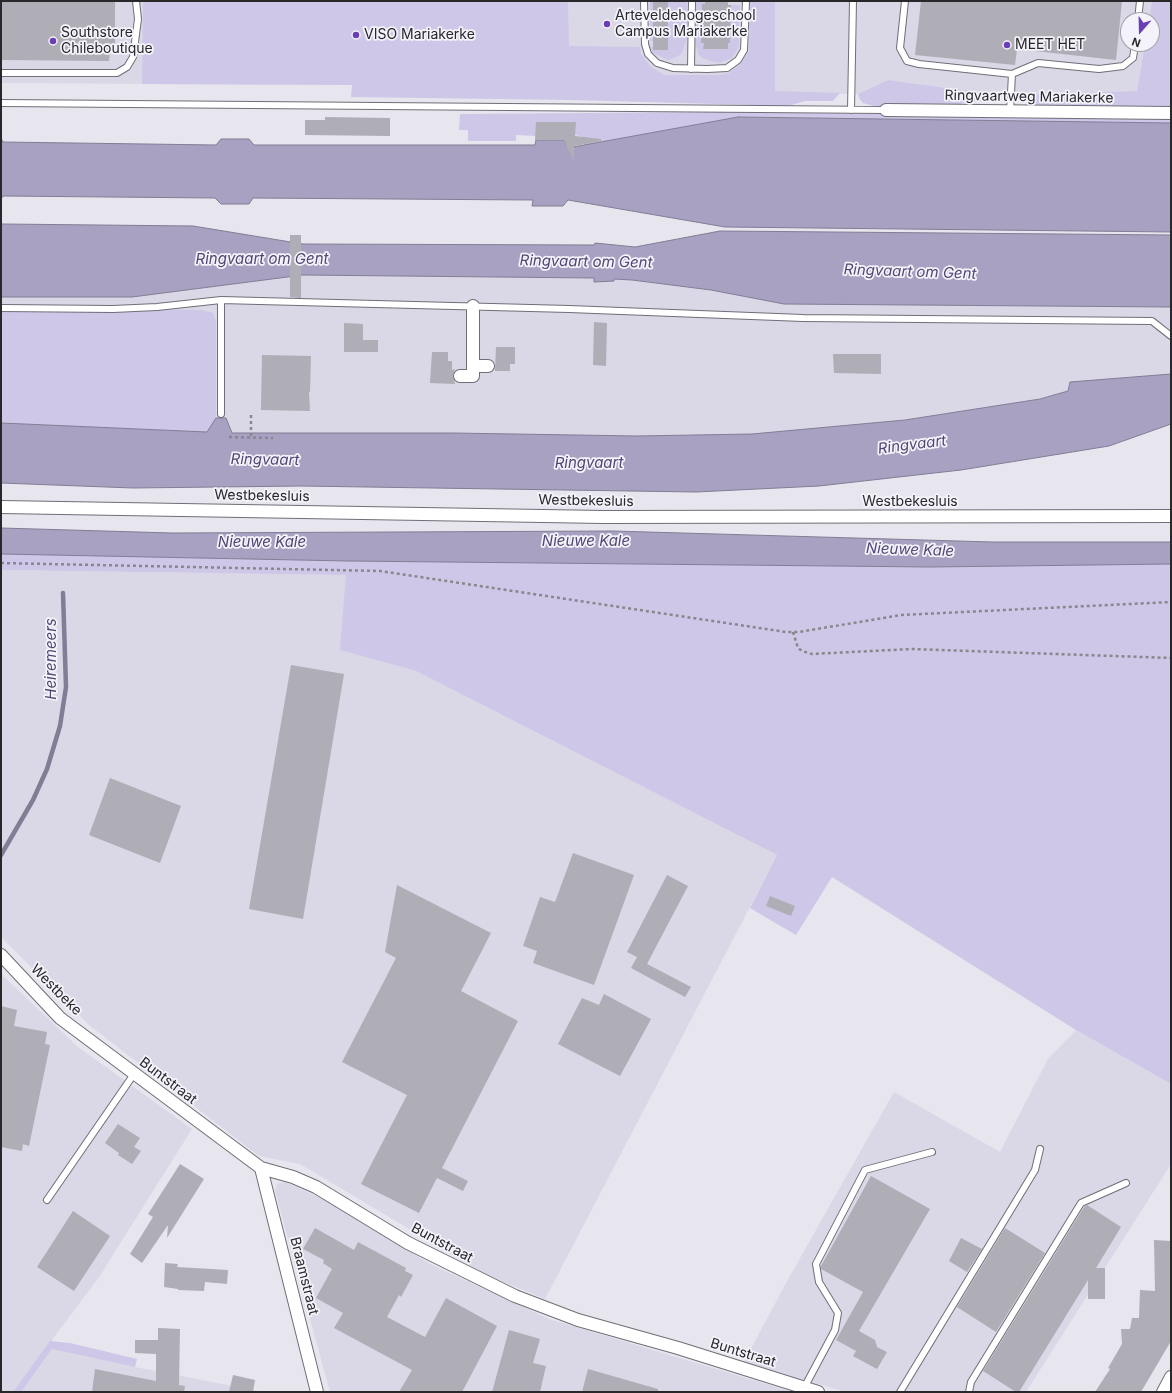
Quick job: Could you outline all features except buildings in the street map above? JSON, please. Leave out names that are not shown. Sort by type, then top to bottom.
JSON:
[{"type":"street","name":"Ringvaartweg Mariakerke","points":[[886,110],[1171,113]]},
{"type":"street","points":[[460,376],[472,376],[474,306]]},
{"type":"street","points":[[473,366],[488,366]]},
{"type":"street","name":"Westbekesluis","points":[[1,507],[603,517],[1171,516]]},
{"type":"street","name":"Westbeke","points":[[1,955],[60,1018],[93,1043]]},
{"type":"street","name":"Buntstraat","points":[[93,1043],[261,1168],[293,1177],[316,1187],[408,1243],[515,1296],[578,1320],[678,1348],[818,1392]]},
{"type":"street","name":"Braamstraat","points":[[261,1168],[317,1392]]},
{"type":"street","points":[[1163,1392],[1171,1377]]},
{"type":"lane","points":[[1,73],[116,73],[127,67],[133,57],[138,19],[136,1]]},
{"type":"lane","points":[[644,1],[645,44],[648,54],[657,63],[673,68],[692,69],[727,68],[738,60],[744,50],[746,1]]},
{"type":"lane","points":[[692,1],[692,69]]},
{"type":"lane","points":[[851,110],[852,1]]},
{"type":"lane","points":[[905,1],[900,48],[907,61],[919,64],[1012,74],[1038,63],[1099,70],[1123,66],[1133,58],[1134,52]]},
{"type":"lane","points":[[1139,12],[1140,1]]},
{"type":"lane","points":[[1010,112],[1012,74]]},
{"type":"lane","points":[[1,103],[886,110]]},
{"type":"lane","points":[[221,300],[221,414]]},
{"type":"lane","points":[[1,308],[113,309],[157,307],[221,300],[474,306],[803,318],[1152,322],[1171,336]]},
{"type":"lane","points":[[47,1200],[134,1074]]},
{"type":"lane","points":[[900,1392],[1035,1170],[1040,1149]]},
{"type":"lane","points":[[804,1388],[836,1330],[838,1313],[819,1282],[816,1264],[865,1170],[932,1152]]},
{"type":"lane","points":[[969,1392],[971,1382],[1081,1203],[1126,1183]]},
{"type":"path","points":[[251,415],[251,438]]},
{"type":"path","points":[[229,438],[273,438]]},
{"type":"path","points":[[1,563],[374,570],[793,632],[901,615],[1171,602]]},
{"type":"path","points":[[793,632],[798,648],[812,654],[912,649],[1171,658]]},
{"type":"shaded area","points":[[1,1],[1152,1],[1150,12],[1120,12],[1120,52],[1144,52],[1137,91],[1027,96],[961,90],[888,80],[858,94],[353,85],[1,83]]},
{"type":"shaded area","name":"VISO Mariakerke","points":[[143,1],[626,1],[568,2],[569,46],[640,47],[641,54],[651,67],[664,75],[720,75],[729,73],[741,63],[749,51],[750,1],[775,1],[775,91],[840,93],[833,101],[805,101],[788,106],[572,100],[351,97],[352,85],[142,84]]},
{"type":"shaded area","points":[[650,1],[653,1],[653,41],[650,41]]},
{"type":"shaded area","points":[[668,1],[687,1],[687,39],[682,53],[668,60],[653,53],[650,47],[653,47],[653,50],[668,50]]},
{"type":"shaded area","points":[[695,1],[705,1],[705,4],[702,5],[701,43],[704,43],[703,49],[728,49],[728,43],[730,43],[731,5],[740,5],[739,47],[732,58],[719,63],[702,58],[699,55],[695,42]]},
{"type":"shaded area","points":[[1152,1],[1171,1],[1171,107],[1035,107],[1024,101],[1020,95],[1137,91],[1144,52],[1160,52],[1160,12],[1150,12]]},
{"type":"shaded area","points":[[888,80],[995,93],[992,101],[966,102],[954,106],[874,106],[863,103],[859,98],[858,94]]},
{"type":"shaded area","points":[[718,112],[1171,117],[1171,123],[738,117],[583,145],[583,137],[575,135],[575,122],[536,122],[536,136],[516,135],[516,141],[468,141],[468,130],[459,130],[460,114]]},
{"type":"shaded area","points":[[303,275],[594,278],[594,281],[614,281],[614,279],[632,280],[711,290],[784,304],[1171,307],[1171,374],[1070,382],[1068,391],[1040,399],[905,420],[752,434],[637,436],[452,433],[232,433],[226,419],[1,423],[1,297],[132,297]]},
{"type":"shaded area","points":[[1,309],[202,310],[213,313],[216,321],[216,418],[207,432],[1,423]]},
{"type":"shaded area","points":[[1,554],[348,561],[930,567],[1171,564],[1171,1084],[1076,1030],[832,877],[796,935],[750,908],[777,855],[416,671],[340,650],[346,575],[1,570]]},
{"type":"shaded area","points":[[1,570],[347,575],[341,650],[416,671],[777,855],[545,1299],[485,1274],[300,1164],[259,1156],[89,1025],[1,937]]},
{"type":"shaded area","points":[[1,974],[78,1047],[192,1129],[99,1277],[13,1392],[1,1392]]},
{"type":"shaded area","points":[[1076,1030],[1171,1084],[1171,1164],[1026,1392],[846,1392],[744,1362],[786,1283],[894,1092],[1000,1152],[1048,1059]]},
{"type":"shaded area","points":[[285,1182],[329,1202],[430,1264],[549,1319],[793,1392],[330,1392],[275,1191],[277,1184]]},
{"type":"shaded area","points":[[50,1341],[70,1343],[137,1359],[135,1367],[52,1349],[21,1392],[13,1392]]},
{"type":"shaded area","points":[[52,1349],[135,1367],[263,1392],[21,1392]]},
{"type":"water","points":[[738,117],[1171,123],[1171,232],[725,227],[568,200],[563,206],[532,206],[533,200],[253,198],[249,204],[221,204],[215,198],[4,196],[1,198],[1,138],[3,142],[216,145],[221,139],[249,139],[254,145],[535,145],[536,140],[564,140],[567,146],[573,147]]},
{"type":"water","name":"Ringvaart om Gent","points":[[1,224],[193,226],[303,244],[594,245],[595,243],[635,247],[720,231],[1171,235],[1171,307],[784,304],[711,290],[632,280],[614,279],[614,281],[594,282],[594,278],[303,275],[132,297],[1,297]]},
{"type":"water","name":"Ringvaart","points":[[1171,374],[1171,424],[1109,446],[961,470],[819,486],[696,492],[301,486],[133,488],[1,483],[1,423],[207,432],[216,418],[226,418],[232,433],[452,433],[637,436],[752,434],[905,420],[1040,399],[1068,391],[1070,382]]},
{"type":"water","name":"Nieuwe Kale","points":[[1,528],[172,533],[613,531],[992,542],[1171,542],[1171,564],[930,567],[348,561],[1,554]]},
{"type":"waterway","name":"Heiremeers","points":[[1,855],[33,800],[47,769],[60,726],[66,687],[63,593]]},
{"type":"place","name":"Arteveldehogeschool Campus Mariakerke","points":[[607,24]]},
{"type":"place","name":"VISO Mariakerke","points":[[356,35]]},
{"type":"place","name":"Southstore Chileboutique","points":[[53,41]]},
{"type":"place","name":"MEET HET","points":[[1007,45]]}]
